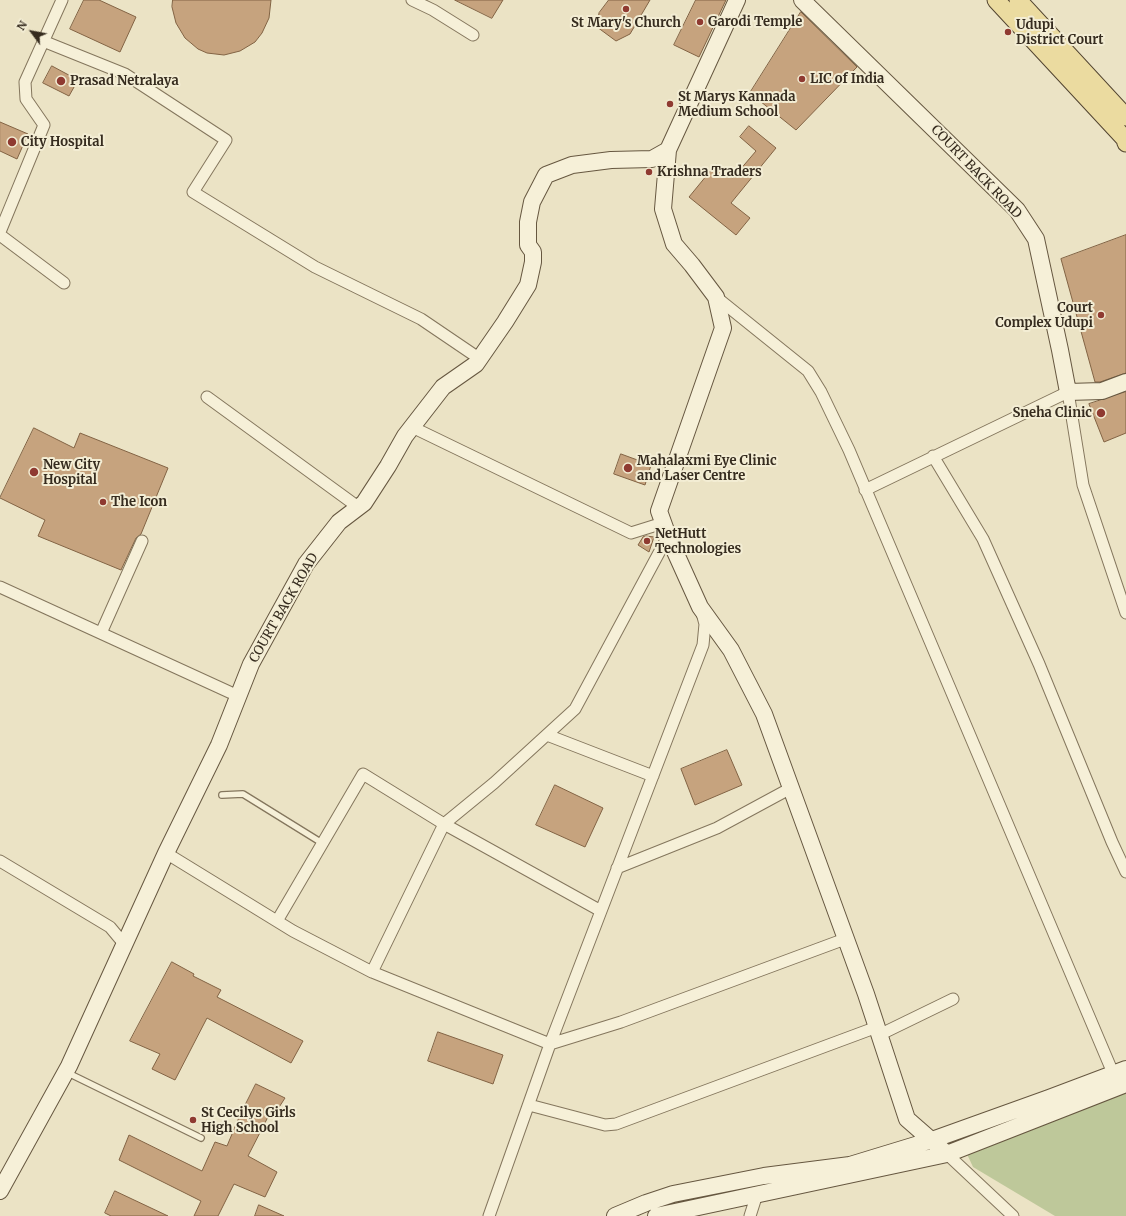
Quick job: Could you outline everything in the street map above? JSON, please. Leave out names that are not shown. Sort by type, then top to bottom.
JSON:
[{"type":"main road","points":[[996,0],[1126,142]]},
{"type":"main road","points":[[1026,3],[1126,117]]},
{"type":"street","points":[[0,232],[44,125],[26,99],[25,82],[62,0]]},
{"type":"street","points":[[412,0],[433,10],[473,35]]},
{"type":"street","points":[[615,1216],[673,1194],[764,1176],[850,1165],[932,1140],[1120,1071],[964,719],[849,450],[821,392],[808,371],[716,297],[674,244],[663,209],[668,150],[737,0]]},
{"type":"street","name":"COURT BACK ROAD","points":[[802,0],[1017,210],[1036,239],[1068,392]]},
{"type":"street","points":[[44,41],[125,74],[226,140],[193,192],[315,267],[421,319],[480,359]]},
{"type":"street","name":"COURT BACK ROAD","points":[[0,1191],[66,1072],[166,853],[218,745],[251,664],[306,564],[339,522],[364,503],[412,427],[443,387],[476,364],[480,359],[506,322],[528,284],[533,262],[533,252],[528,245],[528,222],[532,202],[546,175],[572,165],[611,160],[652,160],[668,150]]},
{"type":"street","points":[[0,236],[64,283]]},
{"type":"street","points":[[490,1216],[550,1044],[704,645],[705,624],[700,607],[665,530],[659,511],[723,328],[716,297]]},
{"type":"street","points":[[865,490],[1068,392],[1102,391],[1126,382]]},
{"type":"street","points":[[1068,392],[1083,485],[1126,613]]},
{"type":"street","points":[[207,397],[358,507]]},
{"type":"street","points":[[412,427],[630,533],[665,530]]},
{"type":"street","points":[[933,456],[983,539],[1039,664],[1112,842],[1126,872]]},
{"type":"street","points":[[372,972],[444,824],[494,783],[575,709],[665,530]]},
{"type":"street","points":[[101,633],[142,541]]},
{"type":"street","points":[[0,588],[238,696]]},
{"type":"street","points":[[700,607],[731,650],[764,714],[878,1031],[907,1119],[932,1140],[1013,1216]]},
{"type":"street","points":[[546,735],[653,776]]},
{"type":"street","points":[[277,921],[363,774],[444,824],[601,911]]},
{"type":"street","points":[[617,868],[717,828],[791,788]]},
{"type":"street","points":[[166,853],[277,921],[372,972],[550,1044],[621,1022],[845,939]]},
{"type":"street","points":[[0,861],[110,927],[125,945]]},
{"type":"street","points":[[529,1105],[605,1125],[616,1124],[878,1031],[953,999]]},
{"type":"street","points":[[656,1216],[947,1154],[1126,1084]]},
{"type":"street","points":[[750,1216],[757,1194]]},
{"type":"lane","points":[[222,794],[243,794],[322,844]]},
{"type":"lane","points":[[66,1072],[201,1138]]},
{"type":"green space","points":[[1126,1092],[1126,1216],[1055,1216],[973,1167],[967,1154]]},
{"type":"building","points":[[84,0],[99,0],[136,17],[120,52],[70,29]]},
{"type":"building","points":[[173,0],[271,0],[269,18],[262,33],[255,42],[240,51],[224,55],[207,53],[198,49],[185,38],[176,23],[172,7]]},
{"type":"building","points":[[455,0],[503,0],[492,18]]},
{"type":"building","points":[[609,0],[650,0],[630,34],[616,41],[597,27],[599,13]]},
{"type":"building","name":"Garodi Temple","points":[[696,0],[726,0],[699,57],[674,45]]},
{"type":"building","name":"LIC of India","points":[[801,12],[857,67],[796,130],[750,93]]},
{"type":"building","points":[[52,66],[78,80],[69,96],[43,83]]},
{"type":"building","name":"City Hospital","points":[[0,122],[28,134],[17,159],[0,151]]},
{"type":"building","points":[[749,126],[776,148],[731,203],[750,218],[736,235],[689,197],[716,164],[733,178],[756,151],[740,137]]},
{"type":"building","name":"Court Complex Udupi","points":[[1126,235],[1126,373],[1100,382],[1095,382],[1061,259]]},
{"type":"building","points":[[1126,392],[1126,433],[1104,442],[1089,404]]},
{"type":"building","name":"The Icon","points":[[34,428],[74,448],[80,433],[168,468],[141,534],[136,538],[121,570],[38,536],[45,520],[0,498]]},
{"type":"building","points":[[621,454],[651,465],[645,485],[614,474]]},
{"type":"building","name":"NetHutt Technologies","points":[[643,537],[654,537],[649,552],[638,545]]},
{"type":"building","points":[[727,750],[742,785],[695,805],[681,769]]},
{"type":"building","points":[[555,785],[603,808],[585,847],[536,825]]},
{"type":"building","points":[[172,962],[194,974],[193,976],[221,990],[217,997],[303,1041],[291,1063],[207,1018],[175,1080],[152,1069],[160,1054],[130,1041]]},
{"type":"building","points":[[438,1032],[503,1055],[493,1084],[428,1061]]},
{"type":"building","points":[[256,1084],[285,1098],[274,1115],[270,1113],[248,1156],[277,1172],[265,1197],[234,1184],[218,1216],[194,1216],[201,1201],[119,1160],[129,1135],[202,1171],[215,1142],[227,1146],[240,1115]]},
{"type":"building","points":[[115,1191],[168,1216],[111,1216],[105,1213]]},
{"type":"building","points":[[259,1205],[284,1216],[255,1216]]},
{"type":"place","name":"St Mary's Church","points":[[626,9]]},
{"type":"place","name":"Garodi Temple","points":[[700,22]]},
{"type":"place","name":"Udupi District Court","points":[[1008,32]]},
{"type":"place","name":"LIC of India","points":[[802,79]]},
{"type":"place","name":"Prasad Netralaya","points":[[61,81]]},
{"type":"place","name":"St Marys Kannada Medium School","points":[[670,104]]},
{"type":"place","name":"City Hospital","points":[[12,142]]},
{"type":"place","name":"Krishna Traders","points":[[649,172]]},
{"type":"place","name":"Court Complex Udupi","points":[[1101,315]]},
{"type":"place","name":"Sneha Clinic","points":[[1101,413]]},
{"type":"place","name":"Mahalaxmi Eye Clinic and Laser Centre","points":[[628,468]]},
{"type":"place","name":"New City Hospital","points":[[34,472]]},
{"type":"place","name":"The Icon","points":[[103,502]]},
{"type":"place","name":"NetHutt Technologies","points":[[647,541]]},
{"type":"place","name":"St Cecilys Girls High School","points":[[193,1120]]}]
